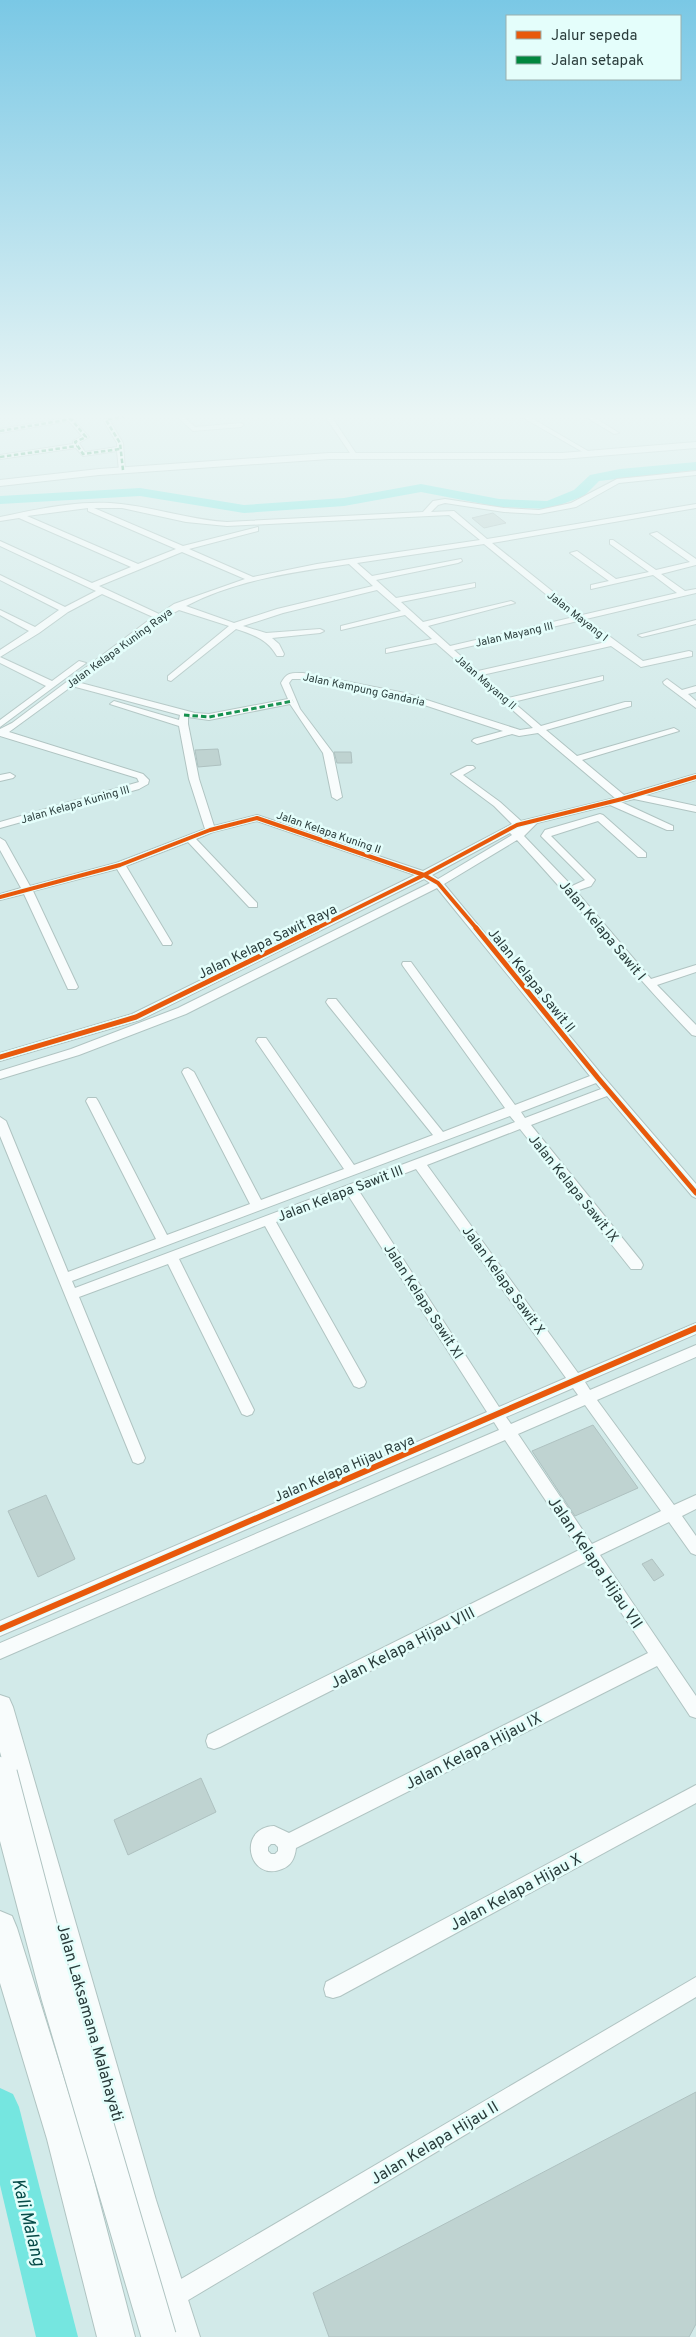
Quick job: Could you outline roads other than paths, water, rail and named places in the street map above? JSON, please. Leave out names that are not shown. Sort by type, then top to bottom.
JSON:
[{"type":"highway","points":[[0,1774],[58,1995],[159,2337]]},
{"type":"highway","points":[[0,1928],[65,2139],[116,2337]]},
{"type":"main road","name":"Jalan Laksamana Malahayati","points":[[0,1707],[142,2200],[184,2337]]},
{"type":"street","points":[[42,525],[138,567]]},
{"type":"street","points":[[127,525],[249,578]]},
{"type":"street","points":[[91,586],[182,549],[268,525]]},
{"type":"street","name":"Jalan Mayang I","points":[[465,525],[612,643],[642,664],[688,654]]},
{"type":"street","points":[[481,539],[572,525]]},
{"type":"street","points":[[654,534],[696,563]]},
{"type":"street","name":"Jalan Kelapa Kuning Raya","points":[[0,730],[66,686],[159,616],[177,606],[249,578],[481,539]]},
{"type":"street","name":"Jalan Kelapa Kuning Raya","points":[[0,730],[52,685],[150,613],[179,597],[324,560],[481,539]]},
{"type":"street","points":[[612,542],[684,594]]},
{"type":"street","points":[[0,543],[159,616]]},
{"type":"street","points":[[574,553],[615,582]]},
{"type":"street","points":[[370,579],[458,561]]},
{"type":"street","name":"Jalan Mayang II","points":[[351,562],[506,701],[576,758],[617,800],[670,828]]},
{"type":"street","points":[[594,587],[696,563]]},
{"type":"street","points":[[0,577],[65,610]]},
{"type":"street","points":[[396,602],[472,585]]},
{"type":"street","points":[[171,678],[236,625],[280,611],[379,587]]},
{"type":"street","points":[[0,654],[65,610],[101,591]]},
{"type":"street","name":"Jalan Mayang III","points":[[448,649],[696,591]]},
{"type":"street","points":[[423,625],[511,604]]},
{"type":"street","points":[[177,606],[265,636],[276,646],[280,654]]},
{"type":"street","points":[[0,612],[36,631]]},
{"type":"street","points":[[344,628],[408,612]]},
{"type":"street","points":[[642,635],[696,622]]},
{"type":"street","points":[[265,636],[320,631]]},
{"type":"street","points":[[388,651],[437,640]]},
{"type":"street","points":[[477,674],[612,643]]},
{"type":"street","points":[[0,660],[52,685]]},
{"type":"street","name":"Jalan Kampung Gandaria","points":[[337,797],[328,753],[299,715],[285,680],[289,676],[303,676],[402,695],[520,733],[628,704]]},
{"type":"street","points":[[506,701],[600,678]]},
{"type":"street","points":[[667,682],[696,705]]},
{"type":"street","points":[[66,686],[184,720],[293,701]]},
{"type":"street","points":[[681,693],[696,689]]},
{"type":"street","points":[[184,720],[194,780],[210,830]]},
{"type":"street","name":"Jalan Kelapa Kuning III","points":[[0,730],[140,776],[144,780],[143,784],[136,787],[0,825]]},
{"type":"street","points":[[477,741],[512,731]]},
{"type":"street","points":[[576,758],[674,731]]},
{"type":"street","name":"Jalan Kelapa Sawit I","points":[[470,768],[456,774],[497,804],[649,984],[696,1032]]},
{"type":"street","name":"Jalan Kelapa Sawit Raya","points":[[0,1057],[136,1017],[534,821],[589,808],[696,778]]},
{"type":"street","points":[[634,796],[696,809]]},
{"type":"street","points":[[589,808],[642,855]]},
{"type":"street","points":[[570,890],[587,884],[590,880],[545,834],[600,817]]},
{"type":"street","name":"Jalan Kelapa Kuning II","points":[[0,896],[120,865],[210,830],[245,820],[263,819],[424,875],[438,883]]},
{"type":"street","name":"Jalan Kelapa Sawit Raya","points":[[0,1075],[75,1052],[182,1011],[438,883],[517,829]]},
{"type":"street","points":[[189,838],[253,905]]},
{"type":"street","points":[[0,841],[27,890],[72,988]]},
{"type":"street","points":[[120,865],[167,942]]},
{"type":"street","name":"Jalan Kelapa Sawit II","points":[[438,883],[608,1091]]},
{"type":"street","name":"Jalan Kelapa Sawit IX","points":[[407,964],[523,1124],[636,1265]]},
{"type":"street","points":[[649,984],[696,968]]},
{"type":"street","points":[[332,1002],[441,1137]]},
{"type":"street","points":[[262,1041],[352,1171]]},
{"type":"street","points":[[188,1072],[258,1206]]},
{"type":"street","name":"Jalan Kelapa Sawit III","points":[[64,1279],[598,1078]]},
{"type":"street","points":[[608,1091],[696,1193]]},
{"type":"street","name":"Jalan Kelapa Sawit III","points":[[71,1295],[608,1091]]},
{"type":"street","points":[[92,1100],[164,1241]]},
{"type":"street","points":[[0,1121],[138,1458]]},
{"type":"street","name":"Jalan Kelapa Sawit X","points":[[419,1163],[696,1548]]},
{"type":"street","name":"Jalan Kelapa Sawit XI","points":[[351,1189],[497,1414]]},
{"type":"street","points":[[268,1220],[359,1382]]},
{"type":"street","points":[[171,1257],[247,1410]]},
{"type":"street","name":"Jalan Kelapa Hijau Raya","points":[[0,1628],[696,1328]]},
{"type":"street","points":[[0,1651],[696,1351]]},
{"type":"street","name":"Jalan Kelapa Hijau VII","points":[[497,1414],[696,1710]]},
{"type":"street","name":"Jalan Kelapa Hijau VIII","points":[[214,1741],[590,1552],[696,1502]]},
{"type":"street","points":[[111,1581],[117,1600]]},
{"type":"street","name":"Jalan Kelapa Hijau IX","points":[[286,1843],[660,1656]]},
{"type":"street","name":"Jalan Kelapa Hijau X","points":[[333,1989],[696,1794]]},
{"type":"street","name":"Jalan Kelapa Hijau II","points":[[172,2297],[696,1986]]},
{"type":"waterway","name":"Kali Malang","points":[[0,2107],[57,2337]]}]
